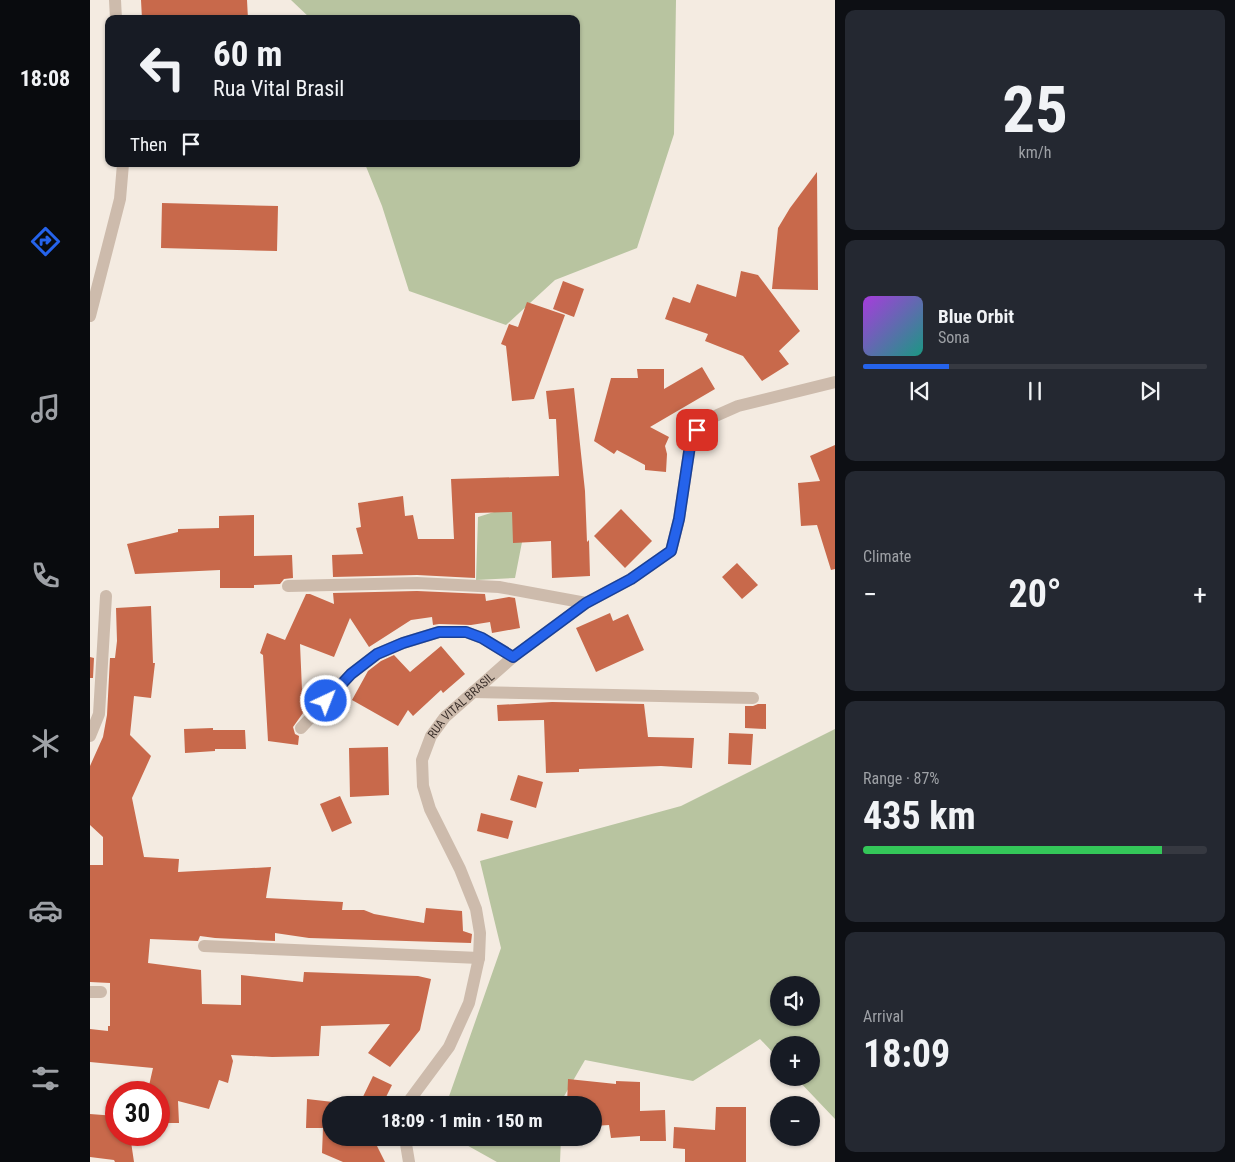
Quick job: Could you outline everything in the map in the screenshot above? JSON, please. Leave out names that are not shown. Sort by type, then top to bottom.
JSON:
[{"type":"street","points":[[115,0],[116,15]]},
{"type":"street","points":[[90,316],[120,199],[123,167]]},
{"type":"street","name":"RUA VITAL BRASIL","points":[[413,1096],[448,1047],[469,1003],[479,958],[480,934],[476,909],[460,869],[430,809],[423,786],[422,760],[431,736],[440,724],[473,692],[513,657],[586,603],[631,579],[671,551],[679,519],[691,439],[704,420],[738,406],[835,382]]},
{"type":"street","points":[[288,586],[416,583],[499,587],[586,603]]},
{"type":"street","points":[[90,736],[99,714],[106,596]]},
{"type":"street","points":[[301,728],[351,674],[377,654],[403,643],[439,632],[466,632],[482,638],[513,657]]},
{"type":"street","points":[[473,692],[753,698]]},
{"type":"street","points":[[204,946],[479,958]]},
{"type":"street","points":[[406,1146],[409,1162]]},
{"type":"green space","points":[[291,0],[676,0],[674,134],[637,248],[555,280],[506,325],[409,291],[382,206],[366,167],[580,167],[580,15],[307,15]]},
{"type":"green space","points":[[510,507],[523,537],[515,578],[476,580],[478,517]]},
{"type":"green space","points":[[835,729],[835,1119],[820,1103],[820,1096],[813,1096],[804,1086],[820,1086],[820,1036],[770,1036],[770,1050],[760,1039],[693,1081],[585,1060],[564,1096],[449,1096],[501,948],[480,861],[681,806]]},
{"type":"green space","points":[[468,1146],[561,1146],[560,1162],[497,1162]]},
{"type":"building","points":[[141,0],[247,0],[248,15],[142,15]]},
{"type":"building","points":[[817,172],[818,290],[772,289],[778,228],[790,208]]},
{"type":"building","points":[[162,203],[278,206],[277,251],[161,248]]},
{"type":"building","points":[[741,271],[758,275],[800,331],[779,351],[789,364],[762,381],[743,356],[705,341],[708,334],[665,319],[673,297],[690,303],[697,284],[736,297]]},
{"type":"building","points":[[563,281],[584,289],[574,317],[553,309]]},
{"type":"building","points":[[527,302],[565,315],[534,399],[512,401],[506,346],[501,344],[509,324],[518,327]]},
{"type":"building","points":[[702,367],[715,389],[650,427],[669,437],[665,446],[667,454],[666,472],[645,470],[645,465],[617,450],[614,454],[594,441],[611,378],[638,378],[637,369],[664,369],[664,389]]},
{"type":"building","points":[[574,388],[585,491],[590,576],[552,578],[551,541],[513,543],[512,512],[475,513],[475,578],[417,575],[333,577],[332,555],[363,554],[356,528],[361,527],[358,503],[403,496],[405,516],[413,515],[418,539],[454,539],[451,479],[559,476],[556,419],[549,419],[546,391]]},
{"type":"building","points":[[835,445],[835,569],[831,570],[817,525],[801,526],[798,483],[820,481],[810,456]]},
{"type":"building","points":[[621,509],[652,541],[625,568],[594,536]]},
{"type":"building","points":[[254,515],[254,556],[292,555],[293,578],[284,579],[280,584],[254,585],[254,588],[220,588],[220,570],[135,574],[127,544],[178,532],[178,529],[219,528],[219,516]]},
{"type":"building","points":[[737,563],[758,585],[742,599],[722,577]]},
{"type":"building","points":[[417,591],[485,594],[486,601],[509,597],[515,598],[520,628],[492,633],[490,622],[471,625],[433,625],[432,617],[411,620],[369,647],[350,618],[334,657],[300,644],[303,713],[293,727],[295,734],[299,736],[298,745],[268,741],[263,655],[260,653],[267,633],[285,640],[306,594],[334,604],[333,593]]},
{"type":"building","points":[[151,606],[153,663],[155,663],[151,698],[134,696],[130,735],[151,756],[132,798],[144,857],[179,859],[178,872],[271,867],[266,898],[343,902],[342,910],[364,910],[374,914],[424,923],[426,908],[462,911],[463,931],[472,934],[471,943],[309,938],[275,933],[275,941],[200,936],[198,941],[150,939],[148,963],[201,970],[202,1004],[241,1005],[241,975],[303,982],[304,972],[418,976],[431,979],[420,1030],[390,1067],[368,1053],[390,1024],[321,1026],[319,1056],[272,1057],[231,1055],[233,1061],[228,1083],[219,1080],[209,1109],[178,1101],[179,1123],[170,1123],[170,1081],[150,1081],[153,1068],[90,1062],[90,1029],[108,1031],[108,1026],[110,1026],[110,983],[90,982],[90,865],[103,865],[103,837],[90,825],[90,766],[103,737],[107,715],[110,658],[115,658],[117,641],[116,608]]},
{"type":"building","points":[[610,613],[613,621],[628,614],[644,650],[596,672],[576,628]]},
{"type":"building","points":[[441,646],[465,674],[443,693],[441,690],[413,716],[408,710],[398,726],[352,700],[368,671],[381,661],[394,655],[410,672]]},
{"type":"building","points":[[90,657],[94,658],[93,678],[90,678]]},
{"type":"building","points":[[552,702],[644,704],[648,737],[694,738],[692,768],[661,766],[579,769],[579,772],[546,773],[544,720],[498,721],[497,705]]},
{"type":"building","points":[[766,704],[766,729],[745,728],[745,706]]},
{"type":"building","points":[[213,728],[213,730],[245,730],[246,749],[215,749],[215,751],[185,753],[184,729]]},
{"type":"building","points":[[729,733],[753,734],[751,765],[728,764]]},
{"type":"building","points":[[388,747],[389,795],[350,797],[349,748]]},
{"type":"building","points":[[518,775],[543,782],[536,808],[510,800]]},
{"type":"building","points":[[340,796],[352,823],[332,832],[320,804]]},
{"type":"building","points":[[481,813],[513,821],[508,839],[477,831]]},
{"type":"building","points":[[373,1076],[392,1085],[386,1096],[363,1096]]},
{"type":"building","points":[[568,1079],[616,1084],[616,1081],[640,1082],[640,1111],[665,1110],[666,1141],[640,1141],[640,1136],[611,1138],[609,1125],[602,1125],[602,1096],[567,1096]]},
{"type":"building","points":[[307,1099],[322,1101],[322,1128],[306,1128]]},
{"type":"building","points":[[716,1107],[746,1107],[746,1162],[685,1162],[685,1149],[673,1148],[674,1127],[715,1130]]},
{"type":"building","points":[[90,1114],[105,1115],[105,1146],[132,1146],[134,1162],[115,1162],[114,1160],[90,1157]]},
{"type":"building","points":[[322,1146],[377,1146],[385,1162],[343,1162],[322,1153]]},
{"type":"route","points":[[326,701],[351,674],[377,654],[403,643],[439,632],[466,632],[482,638],[513,657],[586,603],[614,586],[631,579],[671,551],[679,519],[691,439],[697,430]]}]
